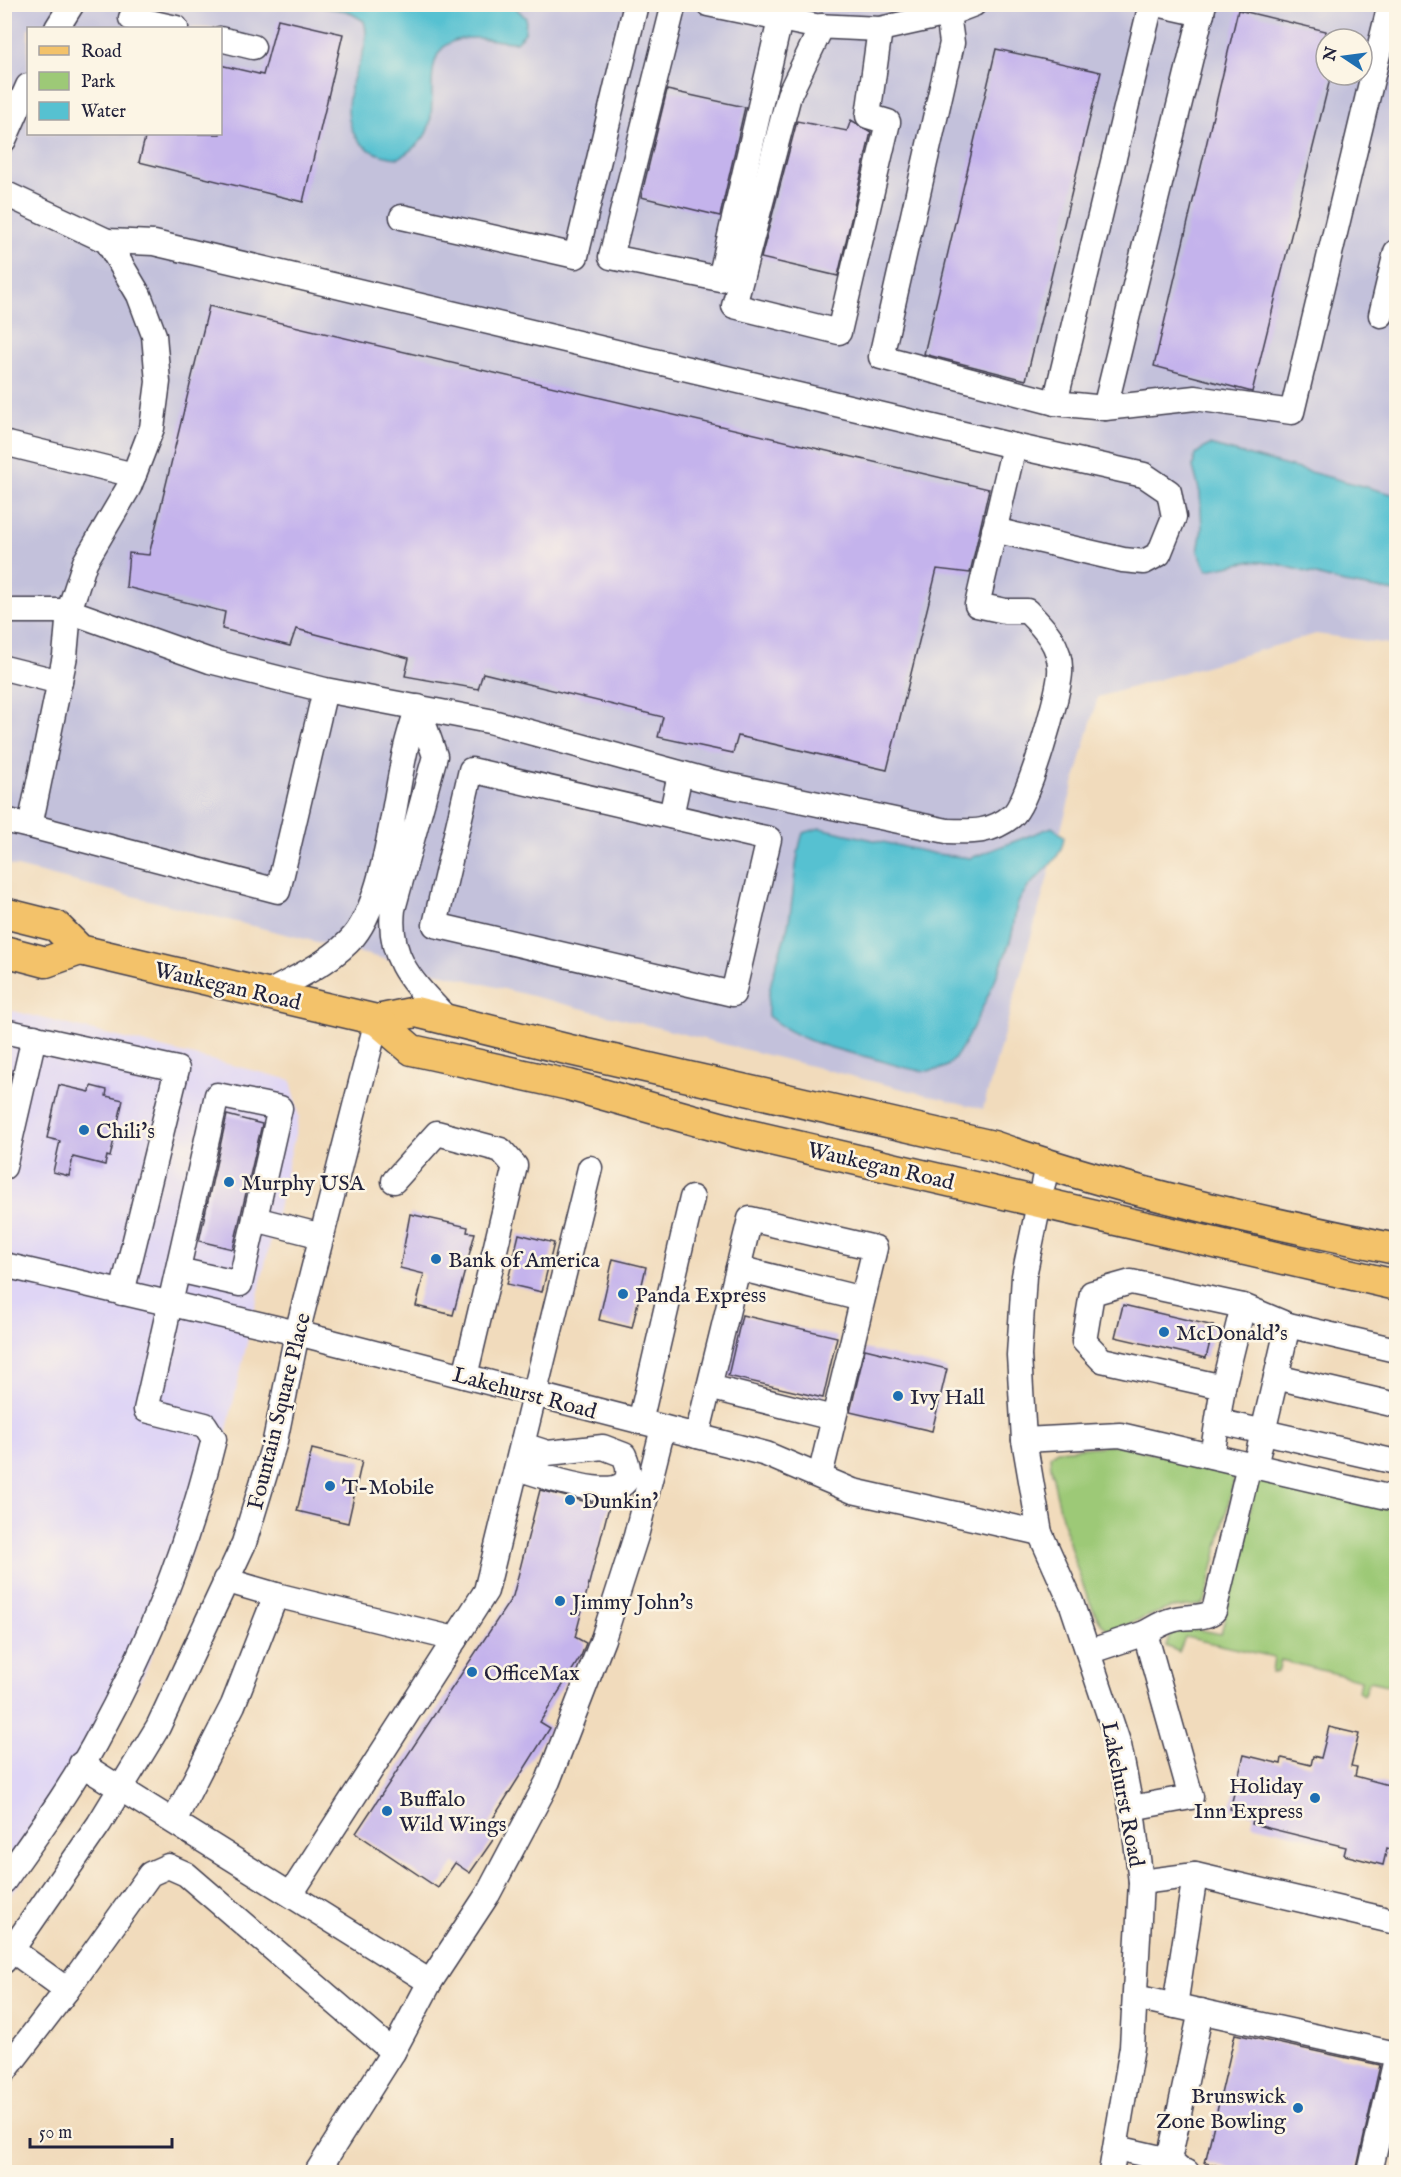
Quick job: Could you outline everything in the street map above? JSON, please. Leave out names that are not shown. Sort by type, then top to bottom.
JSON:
[{"type":"main road","points":[[4,913],[56,926],[80,950],[46,962],[4,951]]},
{"type":"main road","name":"Waukegan Road","points":[[80,950],[377,1020],[416,1012],[447,1019],[603,1058],[993,1146],[1047,1165],[1273,1223],[1396,1249]]},
{"type":"main road","name":"Waukegan Road","points":[[377,1020],[412,1050],[569,1085],[741,1133],[1396,1285]]},
{"type":"street","points":[[58,27],[72,4]]},
{"type":"street","points":[[402,217],[576,256],[636,4]]},
{"type":"street","points":[[611,257],[674,4]]},
{"type":"street","points":[[708,4],[780,20],[822,26],[880,29],[948,14],[974,4]]},
{"type":"street","points":[[1055,404],[1151,4]]},
{"type":"street","points":[[1106,408],[1203,9],[1157,4]]},
{"type":"street","points":[[948,14],[951,43],[881,357],[1055,404],[1106,408],[1195,398],[1292,412],[1390,4]]},
{"type":"street","points":[[128,17],[172,27]]},
{"type":"street","points":[[578,248],[720,279],[780,20]]},
{"type":"street","points":[[822,26],[789,95],[734,306],[839,332],[888,122],[868,116],[880,29]]},
{"type":"street","points":[[222,39],[253,47]]},
{"type":"street","points":[[4,140],[22,119],[27,92]]},
{"type":"street","points":[[4,193],[107,241],[154,243],[1144,475],[1169,492],[1174,517],[1159,554],[1144,562],[1122,560],[994,530]]},
{"type":"street","points":[[30,826],[65,656],[69,611],[85,562],[134,475],[152,428],[158,382],[154,335],[139,295],[107,241]]},
{"type":"street","points":[[1381,315],[1396,252]]},
{"type":"street","points":[[4,442],[134,475]]},
{"type":"street","points":[[4,611],[69,611],[210,661],[325,690],[489,721],[680,774],[947,831],[980,832],[1014,815],[1036,772],[1061,672],[1052,635],[1027,610],[1005,611],[976,605],[1014,446]]},
{"type":"street","points":[[4,668],[60,682]]},
{"type":"street","points":[[4,820],[278,891],[325,690]]},
{"type":"street","points":[[267,994],[330,958],[354,936],[370,909],[388,838],[405,750],[417,707]]},
{"type":"street","points":[[417,707],[435,756],[393,909],[390,932],[403,971],[447,1019]]},
{"type":"street","points":[[471,770],[670,816],[769,839],[733,994],[435,924],[471,770]]},
{"type":"street","points":[[670,816],[680,774]]},
{"type":"street","name":"Fountain Square Place","points":[[8,1956],[99,1824],[158,1727],[244,1543],[275,1441],[297,1333],[377,1020]]},
{"type":"street","points":[[4,1031],[177,1069],[122,1293]]},
{"type":"street","points":[[4,1167],[34,1037]]},
{"type":"street","points":[[4,1881],[102,1732],[164,1598],[198,1502],[214,1439],[205,1425],[146,1410],[217,1095],[280,1108],[240,1284],[178,1270]]},
{"type":"street","points":[[394,1181],[436,1133],[501,1150],[515,1166],[465,1376]]},
{"type":"street","name":"Lakehurst Road","points":[[1047,1165],[1024,1276],[1020,1344],[1024,1440],[1040,1533],[1071,1602],[1119,1745],[1131,1808],[1141,1882],[1132,2047],[1117,2148],[1111,2172]]},
{"type":"street","points":[[291,1894],[486,1591],[590,1168]]},
{"type":"street","points":[[640,1422],[692,1198]]},
{"type":"street","points":[[255,1219],[322,1236]]},
{"type":"street","points":[[697,1436],[750,1219],[875,1248],[820,1476]]},
{"type":"street","name":"Lakehurst Road","points":[[4,1265],[297,1333],[697,1436],[766,1454],[854,1491],[1040,1533]]},
{"type":"street","points":[[738,1268],[862,1299]]},
{"type":"street","points":[[1223,1387],[1102,1360],[1084,1341],[1092,1293],[1131,1282],[1243,1306],[1288,1324],[1396,1350]]},
{"type":"street","points":[[1212,1456],[1223,1387],[1243,1306]]},
{"type":"street","points":[[1088,1652],[1145,1633],[1170,1620],[1188,1616],[1207,1617],[1214,1611],[1263,1432],[1288,1324]]},
{"type":"street","points":[[1276,1377],[1396,1405]]},
{"type":"street","points":[[710,1387],[833,1418]]},
{"type":"street","points":[[1219,1416],[1229,1424],[1396,1462]]},
{"type":"street","points":[[317,2172],[393,2052],[430,1982],[488,1894],[548,1781],[609,1619],[636,1536],[663,1428]]},
{"type":"street","points":[[1024,1440],[1120,1435],[1396,1499]]},
{"type":"street","points":[[225,1581],[455,1639]]},
{"type":"street","points":[[174,1821],[233,1705],[276,1595]]},
{"type":"street","points":[[1131,1808],[1191,1797],[1145,1633]]},
{"type":"street","points":[[81,1764],[430,1982]]},
{"type":"street","points":[[4,2072],[67,1990],[150,1874],[168,1866],[186,1874],[393,2052]]},
{"type":"street","points":[[1175,2006],[1195,1875]]},
{"type":"street","points":[[1141,1882],[1195,1875],[1396,1922]]},
{"type":"street","points":[[8,1956],[67,1990]]},
{"type":"street","points":[[1135,1997],[1396,2054]]},
{"type":"street","points":[[1117,2148],[1178,2166],[1201,2011]]},
{"type":"street","points":[[1370,2172],[1396,2059]]},
{"type":"shaded area","points":[[8,5],[1396,5],[1396,645],[1316,634],[1098,697],[983,1109],[5,864],[4,12]]},
{"type":"shaded area","points":[[5,1009],[291,1080],[299,1117],[208,1512],[145,1672],[24,1878],[5,1901]]},
{"type":"green space","points":[[1119,1445],[1233,1473],[1235,1476],[1205,1602],[1200,1605],[1170,1608],[1110,1631],[1101,1622],[1091,1604],[1071,1551],[1056,1494],[1050,1456],[1057,1450]]},
{"type":"green space","points":[[1261,1480],[1396,1510],[1396,1687],[1369,1681],[1363,1695],[1359,1691],[1361,1680],[1281,1660],[1278,1672],[1272,1673],[1274,1657],[1185,1637],[1179,1652],[1166,1646],[1170,1635],[1187,1627],[1221,1634],[1256,1485]]},
{"type":"water","points":[[307,5],[513,5],[526,18],[525,33],[516,42],[474,38],[454,41],[442,49],[435,61],[432,76],[430,124],[422,140],[399,158],[384,156],[372,151],[362,144],[350,124],[349,98],[365,45],[364,21],[347,11]]},
{"type":"water","points":[[1209,445],[1396,495],[1396,592],[1344,583],[1278,564],[1251,561],[1207,570],[1198,552],[1202,529],[1200,493],[1193,467],[1195,454]]},
{"type":"water","points":[[1052,827],[1064,836],[1062,847],[1051,864],[1022,896],[1017,906],[1010,941],[1000,968],[973,1028],[954,1059],[947,1066],[938,1070],[918,1070],[841,1051],[802,1037],[768,1016],[769,993],[788,925],[797,856],[803,833],[820,828],[936,854],[971,858]]},
{"type":"building","points":[[1238,10],[1314,28],[1314,87],[1328,87],[1252,392],[1154,366]]},
{"type":"building","points":[[278,19],[343,34],[303,202],[139,162],[146,135],[222,135],[222,65],[263,75]]},
{"type":"building","points":[[996,49],[1101,72],[1026,380],[924,354]]},
{"type":"building","points":[[667,90],[745,107],[720,216],[641,197]]},
{"type":"building","points":[[851,120],[871,132],[838,276],[761,258],[797,121],[847,131]]},
{"type":"building","points":[[209,306],[989,489],[970,573],[937,569],[887,770],[738,736],[733,753],[658,737],[663,717],[483,673],[478,689],[405,676],[409,658],[296,629],[290,646],[222,629],[225,612],[126,587],[129,553],[149,555]]},
{"type":"building","name":"Chili's","points":[[59,1085],[90,1092],[91,1086],[107,1090],[106,1096],[123,1100],[110,1157],[107,1156],[105,1165],[73,1157],[69,1176],[53,1172],[60,1141],[47,1138]]},
{"type":"building","name":"Murphy USA","points":[[227,1115],[262,1124],[233,1249],[199,1241]]},
{"type":"building","name":"Bank of America","points":[[410,1214],[468,1227],[467,1232],[475,1233],[453,1315],[416,1306],[424,1274],[400,1268]]},
{"type":"building","points":[[519,1234],[554,1243],[542,1292],[507,1284]]},
{"type":"building","name":"Panda Express","points":[[613,1259],[646,1267],[632,1328],[599,1320]]},
{"type":"building","name":"McDonald's","points":[[1123,1305],[1214,1326],[1206,1358],[1115,1337]]},
{"type":"building","points":[[742,1315],[837,1337],[823,1398],[728,1376]]},
{"type":"building","points":[[865,1349],[947,1369],[932,1431],[850,1412]]},
{"type":"building","name":"T-Mobile","points":[[312,1449],[362,1461],[348,1523],[297,1511]]},
{"type":"building","points":[[540,1490],[587,1502],[610,1503],[575,1637],[586,1643],[581,1656],[540,1722],[550,1728],[487,1828],[495,1837],[470,1873],[455,1863],[438,1888],[356,1833],[513,1596]]},
{"type":"building","name":"Holiday Inn Express","points":[[1329,1727],[1359,1734],[1351,1766],[1357,1767],[1355,1776],[1396,1787],[1396,1851],[1387,1848],[1383,1865],[1344,1855],[1346,1847],[1252,1824],[1254,1815],[1230,1809],[1244,1755],[1281,1764],[1282,1758],[1311,1765],[1313,1756],[1321,1758]]},
{"type":"building","name":"Brunswick Zone Bowling","points":[[1235,2034],[1380,2065],[1356,2172],[1245,2172],[1205,2163]]},
{"type":"place","name":"Chili's","points":[[84,1130]]},
{"type":"place","name":"Murphy USA","points":[[229,1182]]},
{"type":"place","name":"Bank of America","points":[[436,1259]]},
{"type":"place","name":"Panda Express","points":[[623,1294]]},
{"type":"place","name":"McDonald's","points":[[1164,1332]]},
{"type":"place","name":"Ivy Hall","points":[[898,1396]]},
{"type":"place","name":"T-Mobile","points":[[330,1486]]},
{"type":"place","name":"Dunkin'","points":[[570,1500]]},
{"type":"place","name":"Jimmy John's","points":[[560,1601]]},
{"type":"place","name":"OfficeMax","points":[[472,1672]]},
{"type":"place","name":"Holiday Inn Express","points":[[1315,1798]]},
{"type":"place","name":"Buffalo Wild Wings","points":[[387,1811]]},
{"type":"place","name":"Brunswick Zone Bowling","points":[[1298,2108]]}]
